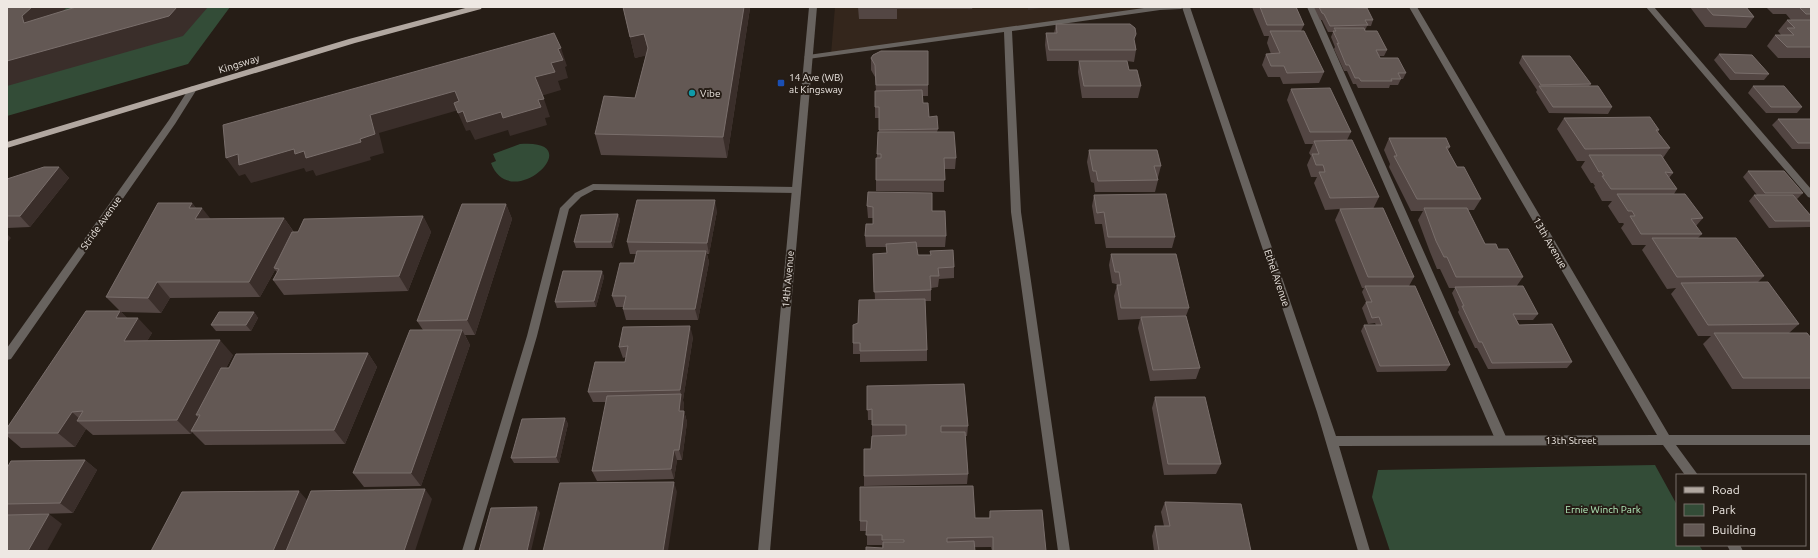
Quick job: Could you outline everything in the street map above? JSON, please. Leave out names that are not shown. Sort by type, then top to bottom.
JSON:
[{"type":"main road","name":"Kingsway","points":[[7,145],[352,41],[478,7]]},
{"type":"street","name":"14th Avenue","points":[[764,551],[808,56],[814,7]]},
{"type":"street","points":[[808,56],[1160,8],[1180,7]]},
{"type":"street","name":"Ethel Avenue","points":[[1186,7],[1331,441],[1364,551]]},
{"type":"street","points":[[1310,7],[1501,440]]},
{"type":"street","name":"13th Avenue","points":[[1413,7],[1665,439],[1691,474]]},
{"type":"street","points":[[1650,7],[1811,195]]},
{"type":"street","points":[[1008,29],[1016,212],[1064,551]]},
{"type":"street","name":"Stride Avenue","points":[[7,356],[172,122],[193,89]]},
{"type":"street","points":[[468,551],[532,336],[565,208],[578,195],[593,187],[796,190]]},
{"type":"street","name":"13th Street","points":[[1331,441],[1665,439],[1811,440]]},
{"type":"shaded area","points":[[835,7],[1163,7],[831,54]]},
{"type":"green space","points":[[7,7],[230,7],[188,64],[7,116]]},
{"type":"green space","points":[[520,144],[540,145],[549,152],[548,161],[540,171],[528,179],[514,182],[501,177],[491,163],[496,161],[493,154]]},
{"type":"green space","name":"Ernie Winch Park","points":[[1655,465],[1676,503],[1676,546],[1700,546],[1703,551],[1390,551],[1372,497],[1378,470]]},
{"type":"building","points":[[7,7],[32,7],[22,16],[24,23],[76,7],[177,7],[169,16],[7,61]]},
{"type":"building","name":"Vibe","points":[[623,7],[744,7],[723,137],[595,134],[604,96],[635,98],[648,48],[644,34],[630,37]]},
{"type":"building","points":[[1260,7],[1296,7],[1304,25],[1267,25]]},
{"type":"building","points":[[1319,7],[1367,8],[1373,20],[1365,20],[1368,25],[1330,26]]},
{"type":"building","points":[[1706,7],[1746,7],[1754,17],[1713,15]]},
{"type":"building","points":[[1799,7],[1811,7],[1811,14],[1806,14]]},
{"type":"building","points":[[1787,20],[1811,20],[1811,47],[1787,47],[1775,35],[1794,35],[1787,28],[1795,28]]},
{"type":"building","points":[[1056,24],[1130,24],[1135,28],[1136,34],[1134,39],[1136,50],[1049,50],[1046,33],[1057,33]]},
{"type":"building","points":[[1334,28],[1364,28],[1365,31],[1377,31],[1387,50],[1376,50],[1380,58],[1398,58],[1406,73],[1398,73],[1401,79],[1391,79],[1392,81],[1361,81],[1359,78],[1355,78],[1349,65],[1346,65],[1333,31],[1336,31]]},
{"type":"building","points":[[1270,31],[1304,31],[1324,72],[1287,73],[1284,66],[1271,66],[1266,54],[1280,53]]},
{"type":"building","points":[[554,33],[561,48],[558,49],[563,60],[551,63],[555,72],[535,77],[544,99],[538,100],[541,107],[503,118],[501,112],[467,122],[463,111],[458,113],[454,103],[459,101],[455,91],[370,115],[375,134],[360,139],[361,142],[306,158],[304,151],[295,154],[294,149],[239,165],[238,154],[226,158],[223,125]]},
{"type":"building","points":[[881,51],[928,51],[928,85],[876,85],[875,65],[871,58],[873,55]]},
{"type":"building","points":[[1719,54],[1752,55],[1769,74],[1735,73]]},
{"type":"building","points":[[1522,56],[1570,56],[1591,84],[1541,85]]},
{"type":"building","points":[[1079,61],[1127,61],[1129,70],[1137,70],[1141,86],[1084,86]]},
{"type":"building","points":[[1539,86],[1598,86],[1612,107],[1553,107]]},
{"type":"building","points":[[1753,86],[1784,86],[1802,107],[1771,107]]},
{"type":"building","points":[[1330,88],[1351,132],[1310,132],[1291,89]]},
{"type":"building","points":[[922,90],[923,103],[928,103],[929,117],[937,116],[938,129],[879,130],[879,107],[875,107],[875,91]]},
{"type":"building","points":[[1650,117],[1659,130],[1656,130],[1670,148],[1585,149],[1564,118]]},
{"type":"building","points":[[1778,119],[1811,119],[1811,143],[1798,143]]},
{"type":"building","points":[[878,132],[954,132],[956,158],[944,158],[945,180],[876,180],[876,158],[881,158],[881,154],[877,154]]},
{"type":"building","points":[[1389,138],[1446,138],[1450,147],[1446,147],[1457,167],[1464,167],[1481,199],[1417,199],[1394,156],[1397,156]]},
{"type":"building","points":[[1352,140],[1379,197],[1330,198],[1319,172],[1325,172],[1323,165],[1316,165],[1312,154],[1319,154],[1314,141]]},
{"type":"building","points":[[1089,150],[1157,150],[1161,166],[1154,166],[1158,180],[1098,181],[1096,171],[1093,171]]},
{"type":"building","points":[[1589,155],[1661,155],[1673,173],[1665,172],[1677,189],[1611,189],[1602,176],[1604,176],[1601,171],[1599,172]]},
{"type":"building","points":[[44,167],[59,167],[20,216],[7,216],[7,179]]},
{"type":"building","points":[[1748,171],[1784,171],[1803,193],[1765,193]]},
{"type":"building","points":[[868,192],[932,193],[932,211],[945,211],[946,236],[865,236],[866,224],[873,224],[873,207],[867,206]]},
{"type":"building","points":[[1166,194],[1175,237],[1108,237],[1104,212],[1097,213],[1094,195]]},
{"type":"building","points":[[1617,194],[1685,194],[1703,218],[1691,219],[1702,234],[1641,234],[1630,216],[1635,216],[1632,211],[1628,211]]},
{"type":"building","points":[[1754,195],[1793,195],[1811,216],[1811,221],[1775,221]]},
{"type":"building","points":[[637,200],[715,200],[707,243],[627,242]]},
{"type":"building","points":[[158,203],[192,203],[189,208],[202,208],[195,219],[284,218],[249,282],[157,282],[148,298],[106,297]]},
{"type":"building","points":[[462,204],[506,204],[467,320],[417,321]]},
{"type":"building","points":[[1383,208],[1414,277],[1368,277],[1340,209]]},
{"type":"building","points":[[1424,208],[1467,208],[1485,244],[1496,244],[1498,249],[1508,249],[1523,277],[1456,277],[1447,257],[1444,257],[1436,241]]},
{"type":"building","points":[[618,214],[611,242],[574,242],[581,215]]},
{"type":"building","points":[[423,216],[399,276],[273,280],[279,269],[274,268],[292,232],[298,232],[304,219]]},
{"type":"building","points":[[1652,238],[1736,238],[1764,276],[1677,277]]},
{"type":"building","points":[[916,242],[918,255],[931,255],[930,251],[953,250],[954,267],[938,268],[939,276],[930,276],[931,290],[874,292],[873,254],[887,253],[886,244]]},
{"type":"building","points":[[637,251],[706,251],[695,309],[623,309],[626,296],[612,296],[620,263],[634,263]]},
{"type":"building","points":[[1111,254],[1176,254],[1189,308],[1121,308],[1117,285],[1121,285],[1119,272],[1115,272]]},
{"type":"building","points":[[563,271],[602,271],[594,301],[555,302]]},
{"type":"building","points":[[1768,282],[1799,324],[1708,325],[1681,283]]},
{"type":"building","points":[[1365,286],[1415,286],[1450,365],[1380,366],[1364,325],[1382,325],[1379,317],[1372,318],[1366,302],[1372,302]]},
{"type":"building","points":[[1523,286],[1538,314],[1513,314],[1519,325],[1552,324],[1572,362],[1492,363],[1482,342],[1479,342],[1455,287]]},
{"type":"building","points":[[925,299],[927,350],[860,351],[860,343],[853,343],[853,325],[858,323],[859,300]]},
{"type":"building","points":[[86,311],[120,311],[116,318],[138,318],[124,341],[220,340],[177,420],[77,421],[83,411],[72,412],[58,433],[7,433],[7,428]]},
{"type":"building","points":[[219,312],[254,312],[246,325],[211,325]]},
{"type":"building","points":[[1186,316],[1200,368],[1153,370],[1141,317]]},
{"type":"building","points":[[690,326],[680,390],[588,392],[595,362],[625,362],[628,346],[619,347],[623,327]]},
{"type":"building","points":[[410,330],[462,330],[411,473],[353,473]]},
{"type":"building","points":[[1714,333],[1807,333],[1811,338],[1811,378],[1743,378]]},
{"type":"building","points":[[368,353],[334,430],[191,431],[200,415],[196,415],[221,368],[229,368],[236,354]]},
{"type":"building","points":[[964,384],[968,426],[941,426],[941,432],[965,432],[968,474],[864,476],[864,449],[871,449],[872,436],[906,435],[906,425],[872,425],[872,409],[867,410],[867,386]]},
{"type":"building","points":[[681,394],[679,411],[684,411],[682,429],[679,450],[674,450],[671,469],[592,471],[607,396]]},
{"type":"building","points":[[1155,397],[1205,397],[1221,464],[1168,464]]},
{"type":"building","points":[[565,418],[556,457],[511,458],[522,419]]},
{"type":"building","points":[[85,460],[60,503],[7,504],[7,468],[11,461]]},
{"type":"building","points":[[674,482],[663,551],[543,551],[560,483]]},
{"type":"building","points":[[973,486],[975,518],[990,518],[990,511],[1042,510],[1046,551],[993,551],[993,537],[947,538],[947,542],[974,541],[975,551],[866,551],[866,547],[883,548],[883,542],[904,542],[904,540],[882,540],[882,535],[866,535],[867,521],[860,521],[860,487]]},
{"type":"building","points":[[425,489],[404,551],[286,551],[311,491]]},
{"type":"building","points":[[299,491],[273,551],[151,551],[182,492]]},
{"type":"building","points":[[1165,502],[1241,504],[1251,551],[1159,551],[1155,526],[1170,526]]},
{"type":"building","points":[[537,507],[527,551],[479,551],[491,508]]},
{"type":"building","points":[[49,514],[28,551],[7,551],[7,515]]},
{"type":"place","name":"14 Ave (WB) at Kingsway","points":[[781,83]]},
{"type":"place","name":"Vibe","points":[[692,93]]}]
